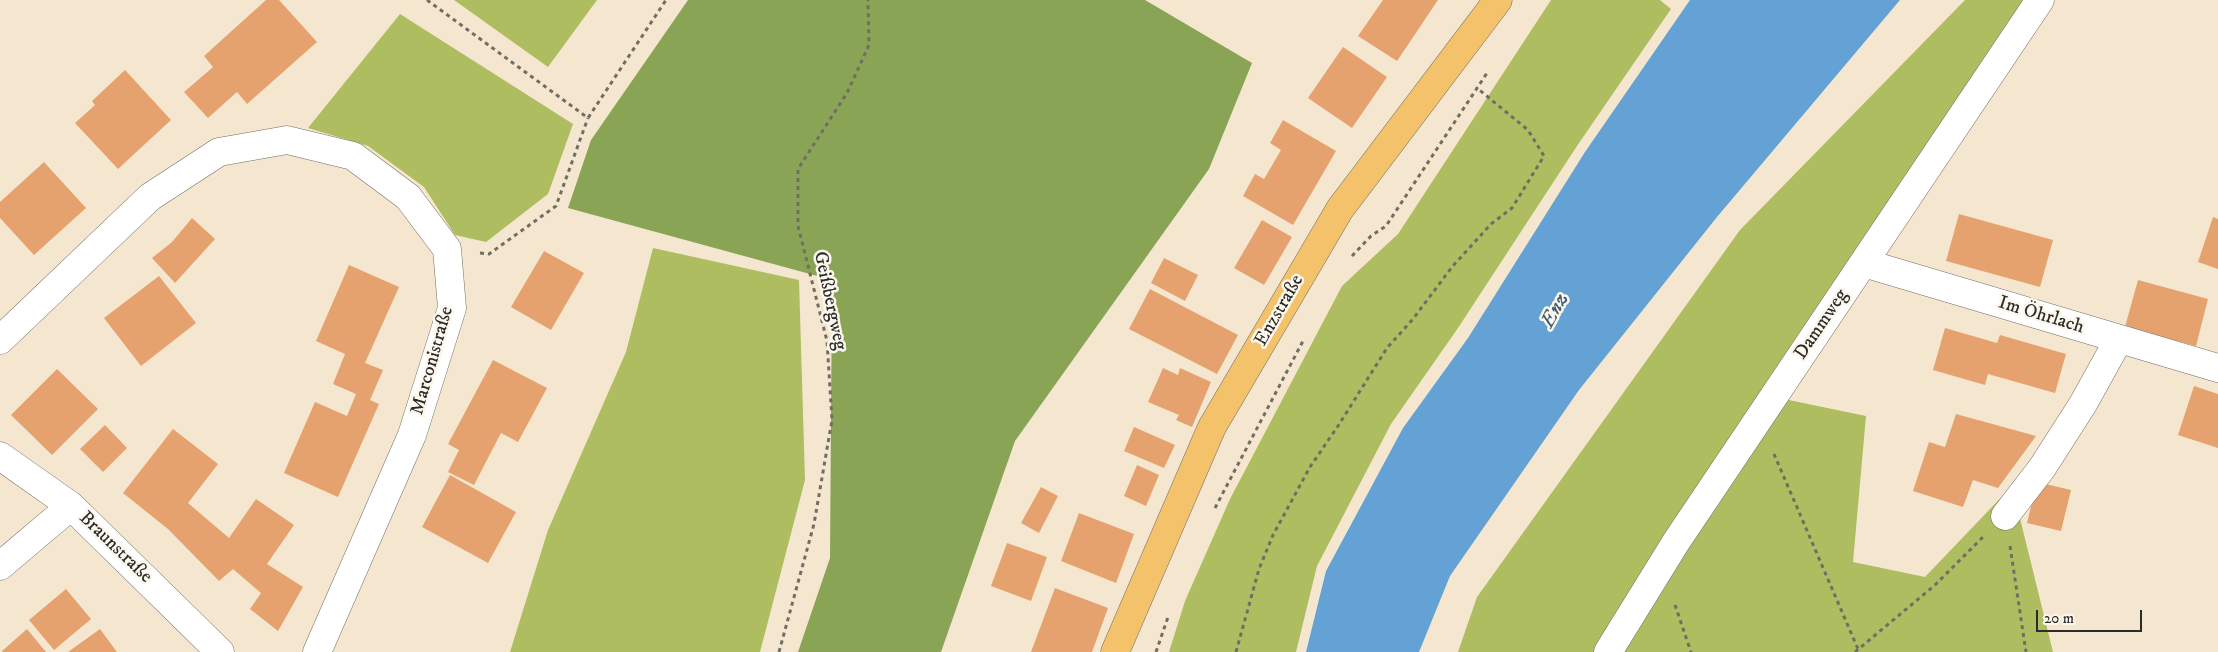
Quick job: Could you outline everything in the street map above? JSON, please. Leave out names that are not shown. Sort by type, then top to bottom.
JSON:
[{"type":"main road","name":"Enzstraße","points":[[1115,652],[1217,418],[1340,209],[1498,0]]},
{"type":"street","name":"Dammweg","points":[[1608,652],[1657,572],[1836,301],[1864,263],[2040,0]]},
{"type":"street","points":[[0,340],[150,197],[219,152],[287,140],[353,156],[408,197],[447,249]]},
{"type":"street","name":"Marconistraße","points":[[317,652],[412,434],[452,308],[447,249]]},
{"type":"street","name":"Im Öhrlach","points":[[1864,263],[2218,368]]},
{"type":"street","points":[[2005,516],[2042,468],[2083,404],[2119,339]]},
{"type":"street","name":"Braunstraße","points":[[0,456],[71,506],[220,652]]},
{"type":"street","points":[[0,566],[71,506]]},
{"type":"path","points":[[427,0],[588,118]]},
{"type":"path","points":[[447,249],[489,254],[556,206],[588,118],[666,0]]},
{"type":"path","name":"Geißbergweg","points":[[779,652],[814,524],[832,420],[827,341],[798,226],[798,169],[847,93],[869,45],[868,0]]},
{"type":"path","points":[[1349,259],[1371,236],[1386,226],[1491,65]]},
{"type":"path","points":[[1236,652],[1259,569],[1273,536],[1310,466],[1338,426],[1387,348],[1413,319],[1452,266],[1491,224],[1512,208],[1544,156],[1528,130],[1477,88]]},
{"type":"path","points":[[1212,514],[1304,339]]},
{"type":"path","points":[[1759,419],[1856,651],[1935,585],[2005,516]]},
{"type":"path","points":[[2005,516],[2026,652]]},
{"type":"path","points":[[1657,572],[1671,594],[1691,652]]},
{"type":"path","points":[[1156,652],[1172,608]]},
{"type":"green space","points":[[454,0],[597,0],[548,67]]},
{"type":"green space","points":[[688,0],[1145,0],[1252,63],[1209,169],[1015,441],[941,652],[798,652],[830,558],[832,280],[568,208],[591,140]]},
{"type":"green space","points":[[1551,0],[1660,0],[1671,9],[1577,146],[1458,328],[1391,424],[1317,566],[1296,652],[1169,652],[1185,601],[1230,499],[1342,286],[1398,234]]},
{"type":"green space","points":[[1965,0],[2033,0],[1779,398],[1866,416],[1853,562],[1925,577],[2012,486],[2053,652],[1458,652],[1477,597],[1740,230]]},
{"type":"green space","points":[[400,14],[573,124],[548,194],[486,242],[455,235],[424,187],[368,146],[308,128]]},
{"type":"green space","points":[[653,248],[799,280],[805,480],[760,652],[510,652],[548,530],[626,352]]},
{"type":"water","name":"Enz","points":[[1690,0],[1900,0],[1717,217],[1579,390],[1450,576],[1419,652],[1306,652],[1326,571],[1403,428],[1468,338],[1585,152]]},
{"type":"building","points":[[266,0],[279,0],[317,42],[247,104],[237,92],[208,118],[184,92],[213,67],[204,56]]},
{"type":"building","points":[[1383,0],[1438,0],[1397,61],[1358,36]]},
{"type":"building","points":[[1343,47],[1387,77],[1352,128],[1308,98]]},
{"type":"building","points":[[125,70],[171,120],[118,169],[75,123],[95,105],[92,101]]},
{"type":"building","points":[[1283,120],[1336,151],[1293,225],[1243,196],[1255,174],[1264,179],[1281,150],[1270,143]]},
{"type":"building","points":[[44,162],[86,208],[34,255],[0,218],[0,202]]},
{"type":"building","points":[[1959,214],[2053,240],[2040,287],[1946,261]]},
{"type":"building","points":[[2213,217],[2218,219],[2218,269],[2198,262]]},
{"type":"building","points":[[192,218],[215,239],[175,283],[152,258],[172,242]]},
{"type":"building","points":[[1262,220],[1292,237],[1264,285],[1234,268]]},
{"type":"building","points":[[544,251],[584,273],[551,330],[511,307]]},
{"type":"building","points":[[1164,258],[1198,275],[1185,301],[1151,283]]},
{"type":"building","points":[[349,265],[399,287],[365,363],[383,370],[370,400],[379,404],[338,497],[284,473],[315,402],[347,416],[356,394],[333,384],[345,354],[316,341]]},
{"type":"building","points":[[159,276],[196,323],[141,366],[104,318]]},
{"type":"building","points":[[2138,280],[2208,299],[2196,346],[2125,327]]},
{"type":"building","points":[[1150,289],[1238,335],[1217,374],[1129,329]]},
{"type":"building","points":[[1945,328],[1997,343],[2000,335],[2066,354],[2055,393],[1988,374],[1985,385],[1933,370]]},
{"type":"building","points":[[493,360],[547,388],[518,442],[501,433],[474,485],[448,472],[459,450],[448,444]]},
{"type":"building","points":[[1163,368],[1178,375],[1180,368],[1211,382],[1192,427],[1176,420],[1179,415],[1148,402]]},
{"type":"building","points":[[57,369],[98,409],[52,455],[11,415]]},
{"type":"building","points":[[2194,386],[2218,394],[2218,448],[2178,435]]},
{"type":"building","points":[[1956,414],[2036,436],[1998,488],[1973,480],[1963,507],[1913,491],[1929,442],[1945,447]]},
{"type":"building","points":[[105,425],[127,448],[103,472],[80,449]]},
{"type":"building","points":[[1134,427],[1175,445],[1164,468],[1124,451]]},
{"type":"building","points":[[173,429],[218,464],[188,503],[229,538],[256,499],[294,525],[267,564],[303,587],[278,631],[250,609],[261,593],[233,569],[219,581],[168,529],[123,493]]},
{"type":"building","points":[[1137,465],[1159,475],[1146,506],[1124,496]]},
{"type":"building","points":[[450,475],[516,512],[488,563],[422,527]]},
{"type":"building","points":[[2037,482],[2071,490],[2061,531],[2027,523]]},
{"type":"building","points":[[1041,487],[1058,496],[1039,533],[1021,523]]},
{"type":"building","points":[[1079,513],[1134,534],[1116,583],[1061,561]]},
{"type":"building","points":[[1007,543],[1047,557],[1031,601],[991,586]]},
{"type":"building","points":[[1055,588],[1108,608],[1092,652],[1031,652]]},
{"type":"building","points":[[66,589],[91,619],[54,650],[29,620]]},
{"type":"building","points":[[27,629],[46,652],[2,651]]},
{"type":"building","points":[[100,629],[117,652],[68,652]]}]
